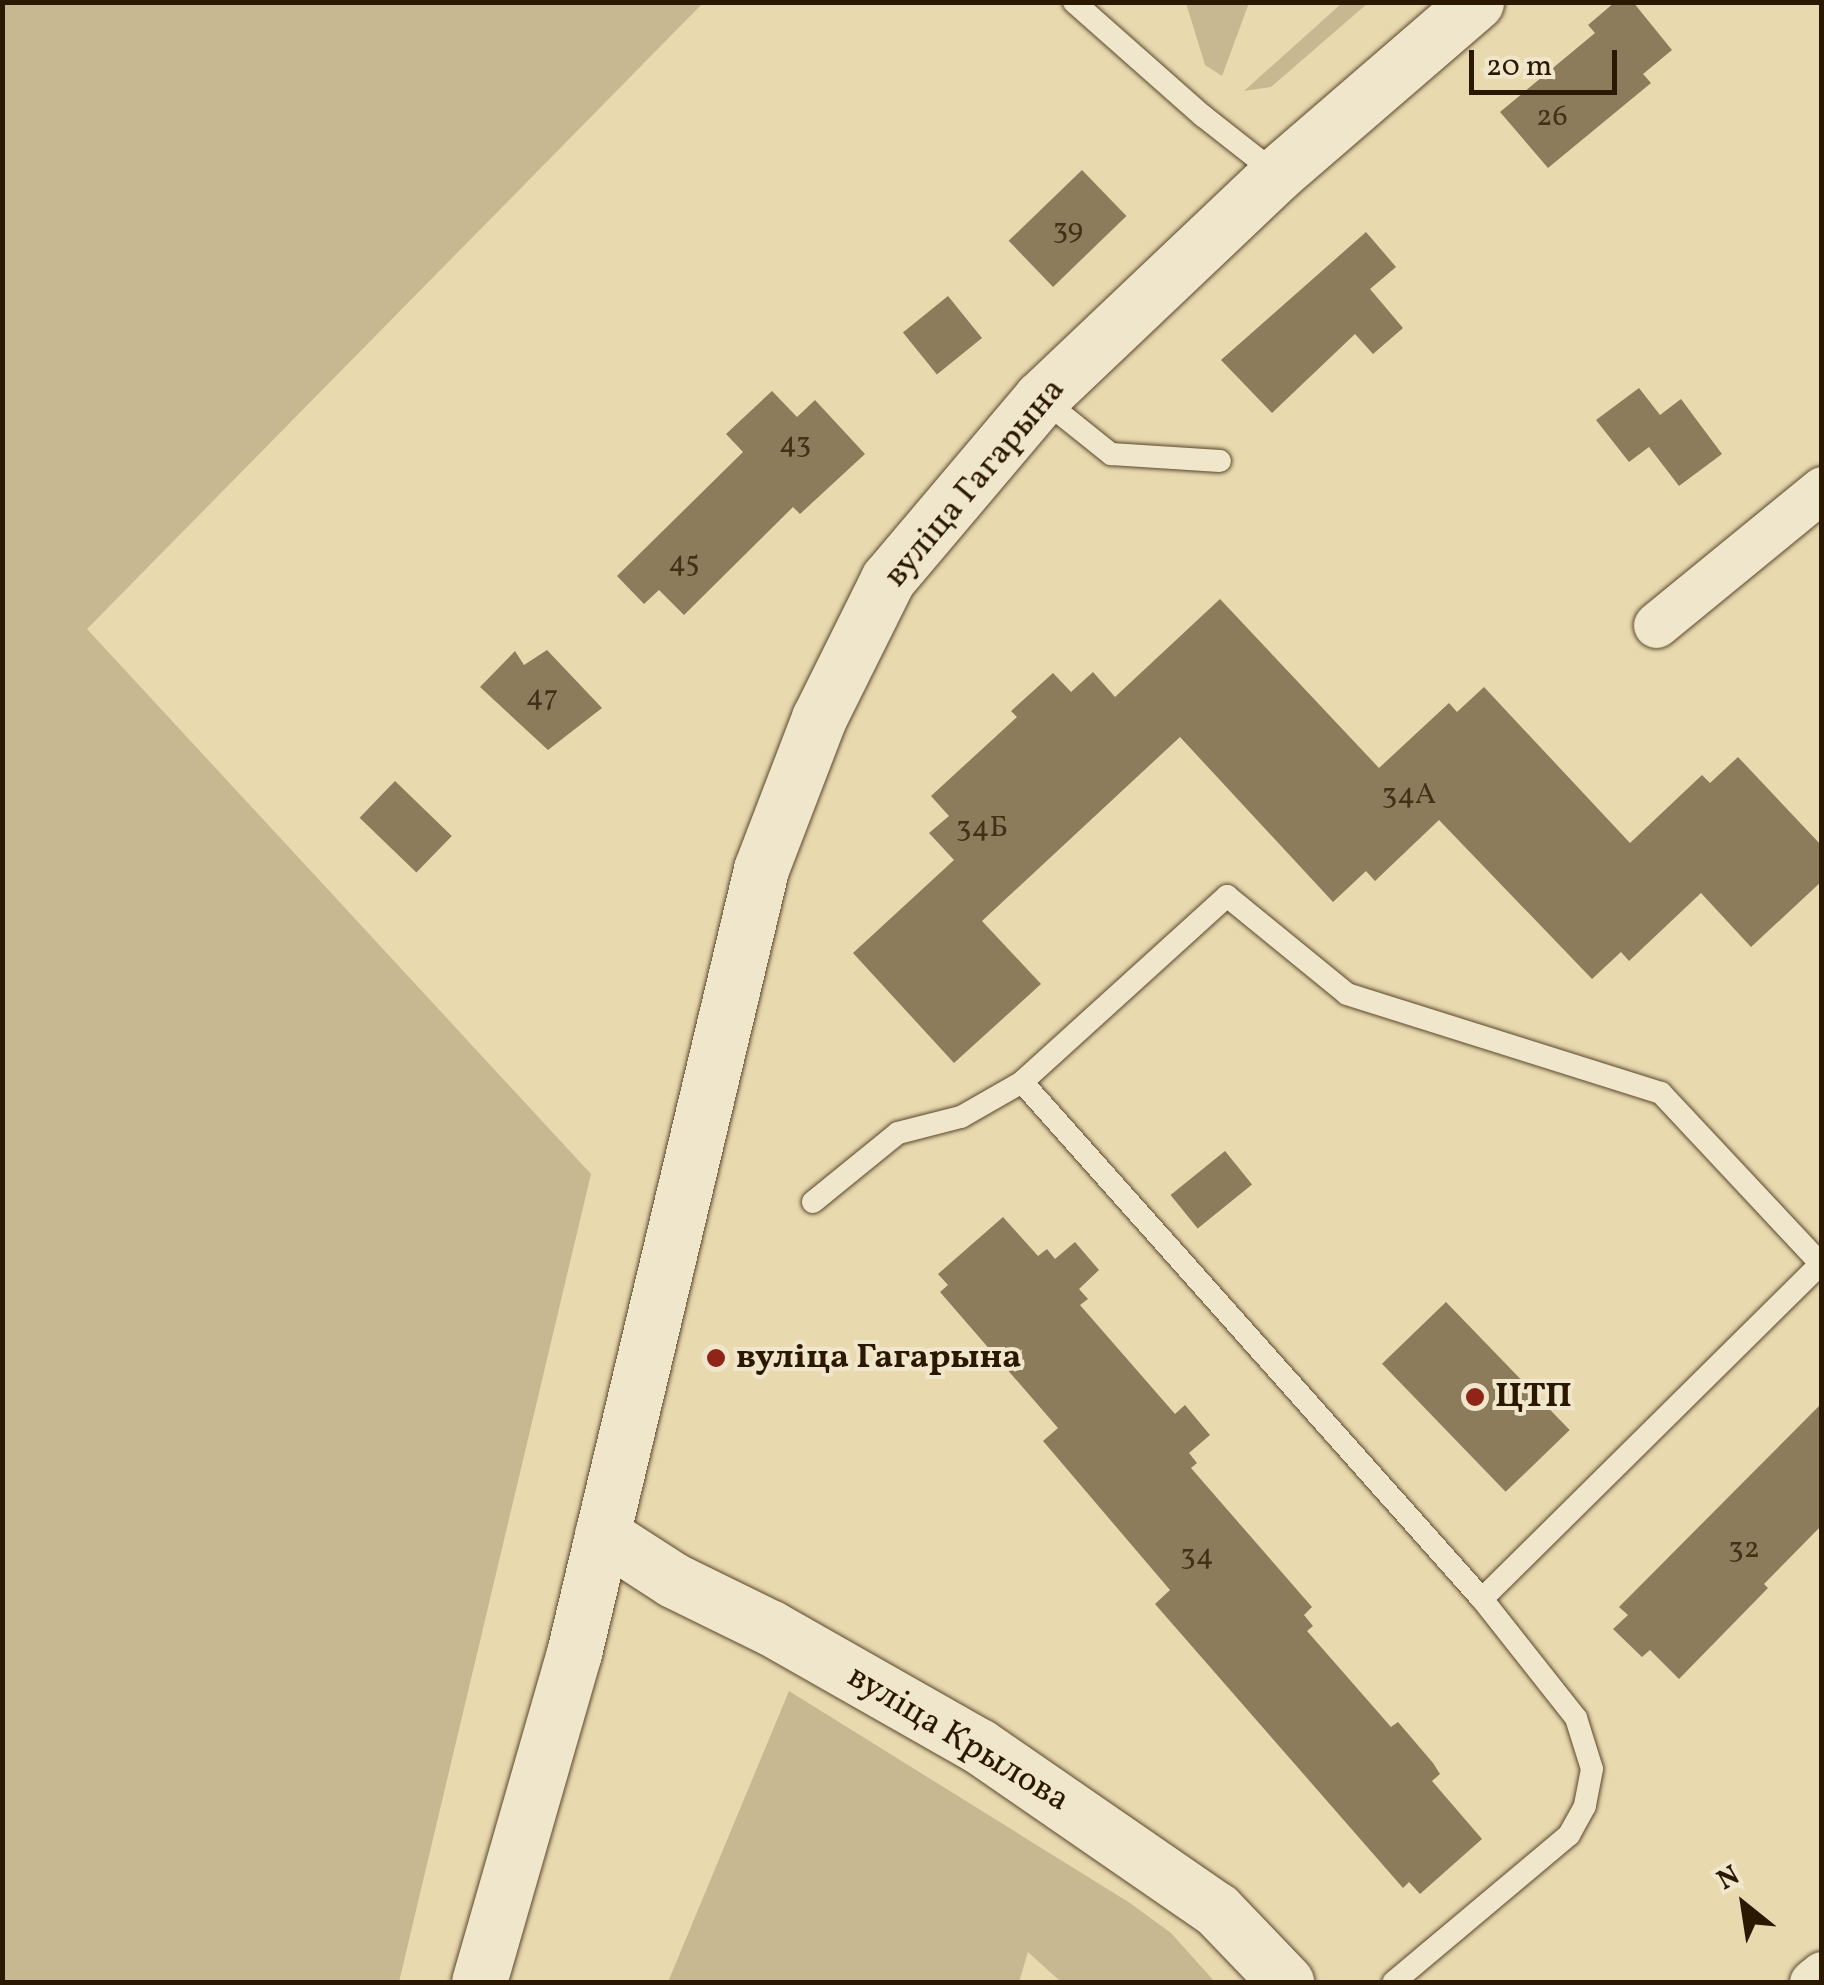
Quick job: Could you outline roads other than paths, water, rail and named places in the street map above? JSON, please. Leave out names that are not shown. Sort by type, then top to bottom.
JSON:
[{"type":"main road","name":"вуліца Гагарына","points":[[478,1982],[574,1653],[621,1439],[761,868],[818,718],[888,580],[1041,398],[1277,174],[1476,2]]},
{"type":"main road","name":"вуліца Крылова","points":[[602,1534],[673,1580],[771,1628],[979,1746],[1217,1910],[1286,1982]]},
{"type":"street","points":[[1656,624],[1822,489]]},
{"type":"street","points":[[1812,1982],[1822,1974]]},
{"type":"lane","points":[[1085,6],[1202,116],[1277,174]]},
{"type":"lane","points":[[1041,398],[1111,454],[1220,462]]},
{"type":"lane","points":[[813,1202],[898,1134],[961,1117],[1022,1082],[1227,896],[1348,994],[1662,1092],[1821,1262],[1482,1600]]},
{"type":"lane","points":[[1022,1082],[1482,1600],[1576,1718],[1592,1769],[1584,1806],[1568,1834],[1394,1982]]},
{"type":"place","name":"вуліца Гагарына","points":[[716,1358]]},
{"type":"place","name":"ЦТП","points":[[1475,1397]]}]
